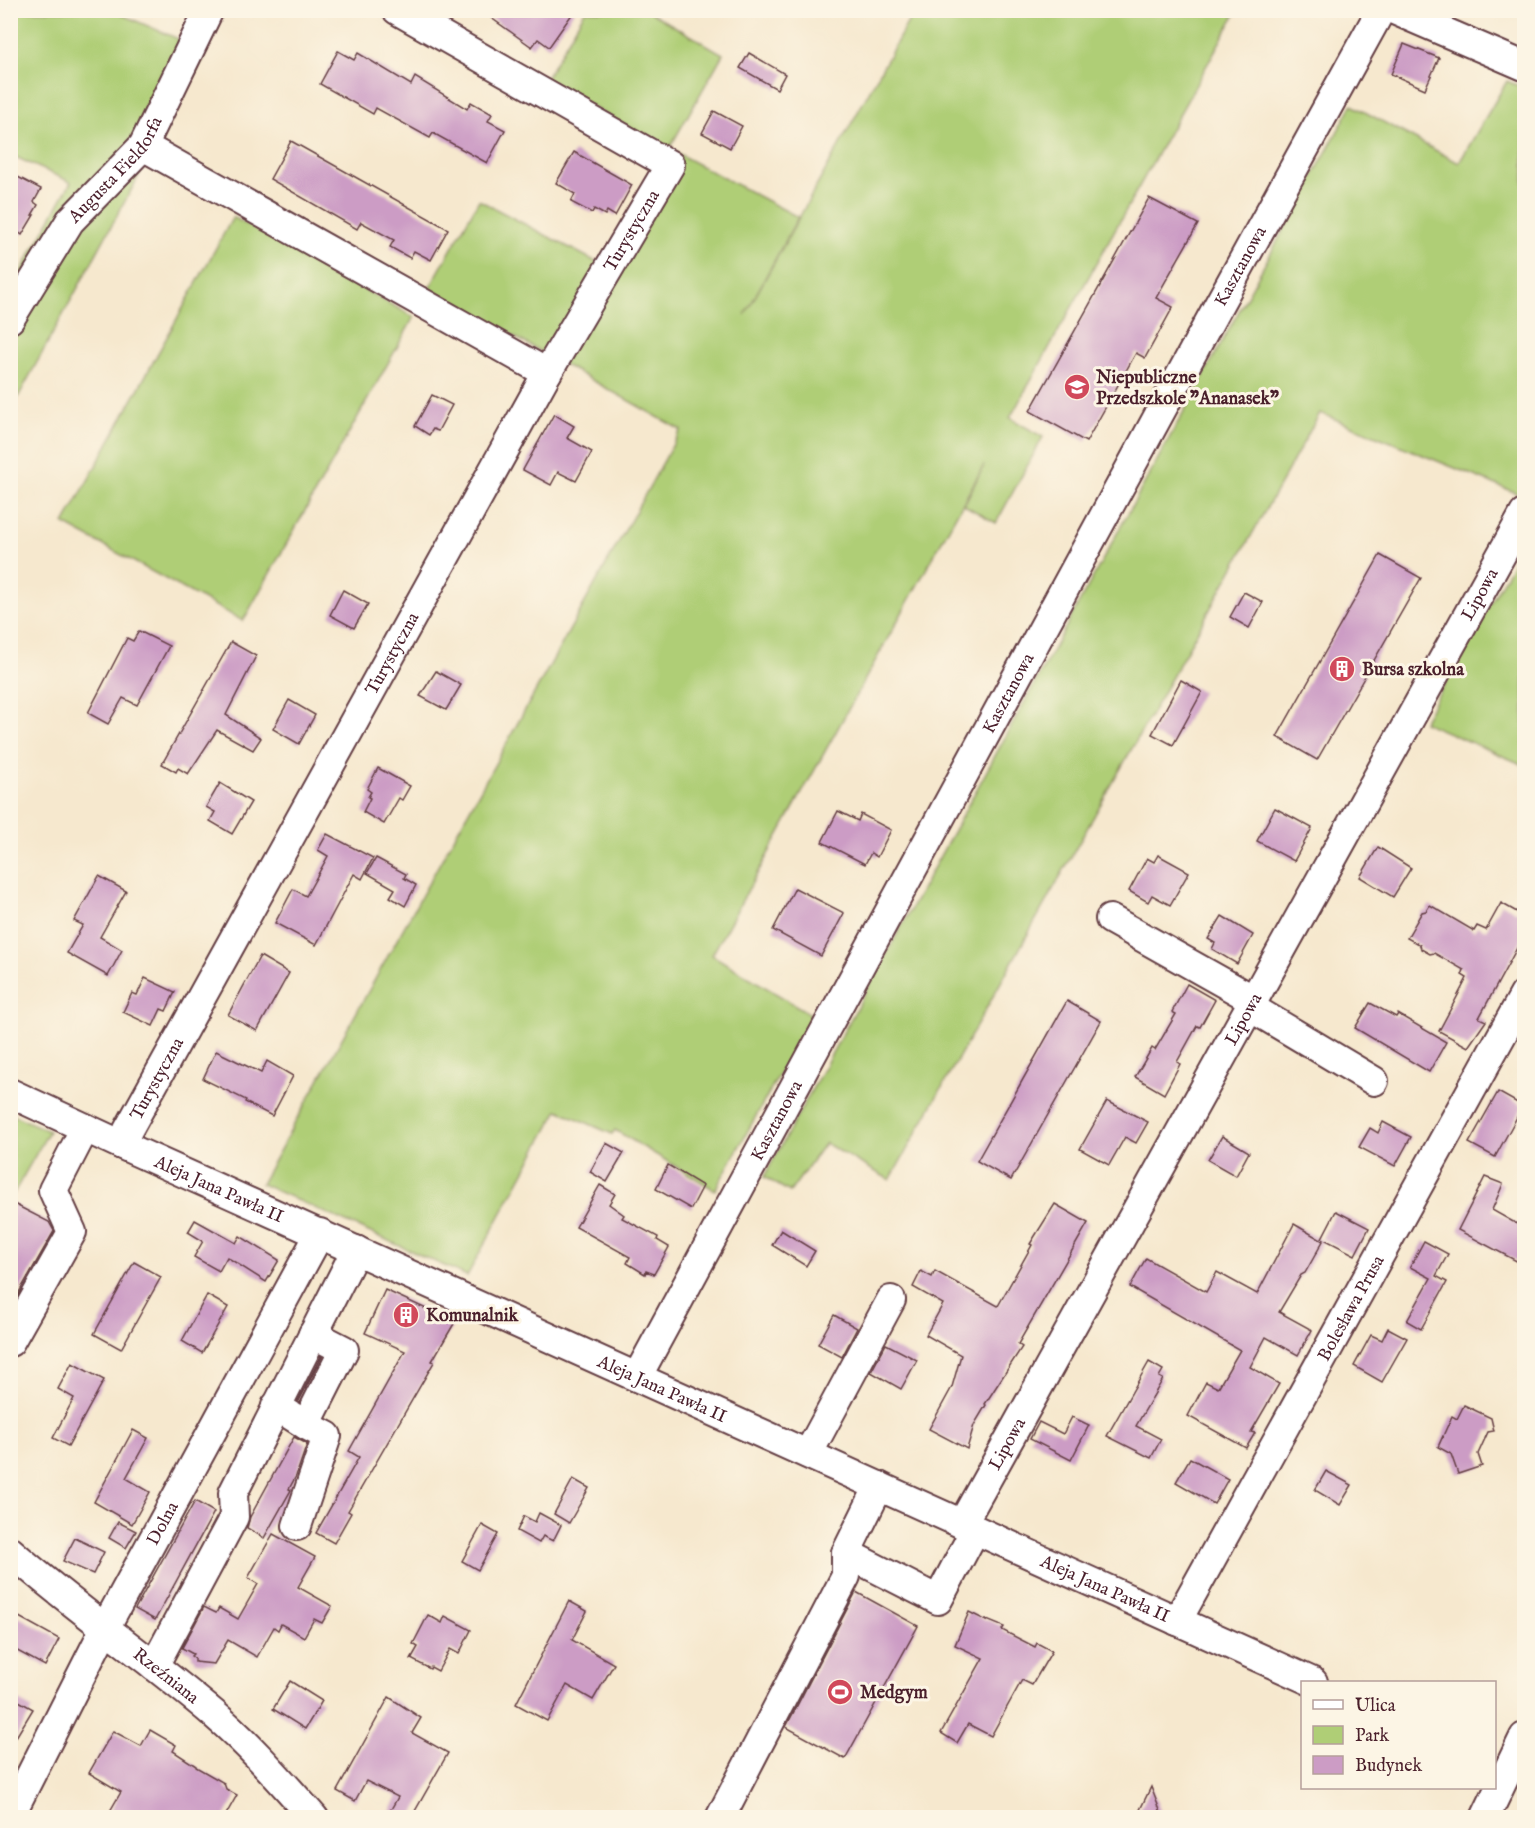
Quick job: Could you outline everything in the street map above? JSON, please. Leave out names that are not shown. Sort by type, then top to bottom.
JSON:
[{"type":"street","name":"Augusta Fieldorfa","points":[[13,307],[70,221],[143,146],[208,10]]},
{"type":"street","name":"Turystyczna","points":[[122,1145],[128,1130],[272,868],[548,373],[670,165],[397,10]]},
{"type":"street","name":"Kasztanowa","points":[[637,1377],[1212,315],[1381,10]]},
{"type":"street","points":[[1394,10],[1524,66]]},
{"type":"street","points":[[143,146],[548,373]]},
{"type":"street","name":"Lipowa","points":[[846,1552],[938,1600],[969,1527],[1252,1003],[1524,514]]},
{"type":"street","points":[[1110,919],[1252,1003],[1374,1081]]},
{"type":"street","name":"Bolesława Prusa","points":[[1177,1621],[1524,995]]},
{"type":"street","name":"Aleja Jana Pawła II","points":[[10,1093],[1309,1681]]},
{"type":"street","points":[[10,1342],[72,1232],[53,1190],[85,1128]]},
{"type":"street","name":"Dolna","points":[[10,1816],[105,1628],[320,1233]]},
{"type":"street","points":[[154,1666],[234,1517],[233,1493],[356,1250]]},
{"type":"street","points":[[808,1454],[891,1300]]},
{"type":"street","points":[[306,1425],[344,1350],[313,1334]]},
{"type":"street","points":[[276,1406],[327,1436],[297,1526]]},
{"type":"street","points":[[720,1818],[846,1576],[846,1552],[879,1486]]},
{"type":"street","name":"Rzeźniana","points":[[10,1551],[53,1589],[217,1717],[264,1763],[311,1816]]},
{"type":"street","points":[[1485,1818],[1511,1767]]},
{"type":"green space","points":[[11,11],[113,11],[207,51],[11,410],[11,289],[71,182],[11,155]]},
{"type":"green space","points":[[585,11],[648,11],[723,54],[669,149],[798,217],[745,315],[914,11],[1237,11],[1010,418],[1043,437],[996,523],[964,505],[984,465],[712,955],[812,1015],[715,1190],[615,1130],[612,1134],[558,1110],[467,1276],[261,1184],[681,430],[429,289],[479,200],[604,266],[668,150],[545,80]]},
{"type":"green space","points":[[1507,81],[1524,88],[1524,493],[1521,495],[1320,413],[890,1180],[825,1143],[790,1192],[764,1177],[1352,105],[1459,163]]},
{"type":"green space","points":[[233,217],[414,317],[243,621],[64,524]]},
{"type":"green space","points":[[1524,544],[1524,765],[1423,722]]},
{"type":"green space","points":[[11,1114],[49,1131],[11,1198]]},
{"type":"building","points":[[480,10],[575,10],[549,47],[538,39],[532,47]]},
{"type":"building","points":[[1404,44],[1439,58],[1425,89],[1391,74]]},
{"type":"building","points":[[338,51],[354,60],[358,53],[411,85],[415,77],[467,109],[471,102],[492,114],[488,121],[505,130],[487,163],[433,133],[430,138],[376,108],[373,114],[320,84]]},
{"type":"building","points":[[749,53],[785,74],[777,89],[740,68]]},
{"type":"building","points":[[714,111],[742,126],[730,148],[702,133]]},
{"type":"building","points":[[291,141],[448,229],[431,260],[414,251],[410,258],[390,247],[394,240],[361,222],[357,229],[270,179]]},
{"type":"building","points":[[574,152],[632,185],[615,216],[607,211],[605,215],[594,209],[592,213],[571,202],[575,194],[556,183]]},
{"type":"building","points":[[10,173],[41,189],[34,202],[38,205],[32,215],[34,215],[22,235],[10,226]]},
{"type":"building","points":[[1149,198],[1198,224],[1156,298],[1173,307],[1145,358],[1136,353],[1086,442],[1030,411]]},
{"type":"building","points":[[432,395],[452,405],[438,431],[433,429],[429,435],[415,426]]},
{"type":"building","points":[[554,414],[574,426],[567,438],[592,452],[576,481],[558,472],[551,485],[523,470]]},
{"type":"building","name":"Bursa szkolna","points":[[1380,555],[1421,578],[1317,760],[1277,737]]},
{"type":"building","points":[[343,590],[368,604],[354,628],[330,615]]},
{"type":"building","points":[[1244,592],[1263,602],[1249,628],[1230,617]]},
{"type":"building","points":[[139,631],[169,646],[137,705],[123,698],[108,724],[88,713],[127,638],[133,641]]},
{"type":"building","points":[[231,642],[256,656],[226,715],[261,738],[253,750],[217,730],[188,774],[178,768],[176,772],[162,764]]},
{"type":"building","points":[[436,671],[461,685],[446,710],[420,696]]},
{"type":"building","points":[[1181,680],[1202,692],[1173,745],[1152,734]]},
{"type":"building","points":[[289,700],[315,715],[299,744],[273,729]]},
{"type":"building","points":[[378,768],[410,786],[402,800],[399,798],[384,824],[363,812],[370,798],[368,797],[371,792],[367,789]]},
{"type":"building","points":[[220,783],[251,802],[232,834],[210,821],[215,812],[206,807]]},
{"type":"building","points":[[1275,808],[1312,828],[1294,861],[1257,841]]},
{"type":"building","points":[[838,811],[858,821],[861,814],[891,830],[877,857],[871,853],[865,864],[822,842]]},
{"type":"building","points":[[327,834],[373,858],[362,879],[354,874],[316,945],[275,923],[293,889],[306,896],[328,856],[318,850]]},
{"type":"building","points":[[1378,847],[1411,868],[1393,897],[1360,877]]},
{"type":"building","points":[[1158,855],[1189,872],[1170,905],[1152,895],[1148,902],[1129,891],[1147,858],[1154,862]]},
{"type":"building","points":[[376,858],[406,874],[404,878],[416,885],[405,906],[390,897],[395,889],[367,873]]},
{"type":"building","points":[[99,876],[126,891],[100,937],[122,950],[108,976],[67,953],[83,925],[74,921]]},
{"type":"building","points":[[795,888],[844,913],[821,956],[773,930]]},
{"type":"building","points":[[1501,903],[1524,916],[1524,935],[1479,1018],[1486,1021],[1468,1047],[1439,1031],[1467,978],[1462,975],[1464,970],[1434,953],[1430,954],[1421,949],[1420,945],[1407,938],[1422,912],[1426,911],[1430,905],[1474,931],[1477,926],[1486,930]]},
{"type":"building","points":[[1222,916],[1253,935],[1237,964],[1212,949],[1215,943],[1208,939]]},
{"type":"building","points":[[260,956],[289,973],[257,1031],[228,1015]]},
{"type":"building","points":[[145,978],[175,992],[166,1011],[161,1009],[153,1026],[123,1012],[132,993],[137,995]]},
{"type":"building","points":[[1187,984],[1215,1000],[1177,1062],[1180,1064],[1164,1094],[1135,1077],[1152,1048],[1155,1050],[1176,1014],[1172,1012]]},
{"type":"building","points":[[1067,1001],[1101,1021],[1011,1180],[977,1161]]},
{"type":"building","points":[[1370,1003],[1396,1017],[1398,1014],[1446,1042],[1429,1072],[1355,1028]]},
{"type":"building","points":[[216,1051],[261,1073],[267,1061],[293,1076],[272,1116],[245,1102],[246,1100],[203,1079]]},
{"type":"building","points":[[1498,1092],[1523,1106],[1495,1157],[1469,1143]]},
{"type":"building","points":[[1107,1101],[1148,1122],[1136,1143],[1125,1137],[1109,1165],[1080,1149]]},
{"type":"building","points":[[1383,1122],[1411,1137],[1395,1166],[1359,1147],[1370,1128],[1378,1133]]},
{"type":"building","points":[[1222,1136],[1249,1152],[1236,1176],[1208,1160]]},
{"type":"building","points":[[606,1143],[624,1153],[607,1182],[590,1172]]},
{"type":"building","points":[[668,1165],[703,1186],[691,1209],[656,1189]]},
{"type":"building","points":[[1485,1177],[1503,1184],[1492,1210],[1524,1228],[1524,1265],[1458,1230]]},
{"type":"building","points":[[600,1185],[615,1194],[609,1204],[624,1215],[622,1218],[658,1237],[657,1240],[669,1247],[654,1274],[646,1271],[645,1274],[627,1263],[630,1257],[576,1227]]},
{"type":"building","points":[[10,1202],[49,1222],[54,1231],[10,1308]]},
{"type":"building","points":[[1055,1204],[1088,1223],[1018,1344],[1022,1347],[985,1404],[974,1425],[967,1449],[929,1429],[952,1387],[961,1355],[926,1335],[943,1304],[913,1287],[921,1271],[932,1277],[935,1271],[998,1306],[1032,1245],[1030,1244]]},
{"type":"building","points":[[1336,1211],[1369,1228],[1355,1255],[1322,1238]]},
{"type":"building","points":[[195,1220],[236,1243],[240,1236],[279,1260],[266,1282],[227,1257],[219,1271],[194,1257],[203,1241],[188,1232]]},
{"type":"building","points":[[1294,1224],[1323,1241],[1279,1312],[1312,1330],[1298,1355],[1266,1337],[1250,1367],[1279,1384],[1251,1432],[1255,1433],[1246,1448],[1188,1416],[1206,1382],[1218,1388],[1240,1350],[1130,1287],[1146,1258],[1206,1292],[1217,1272],[1257,1294]]},
{"type":"building","points":[[781,1230],[815,1251],[806,1266],[772,1245]]},
{"type":"building","points":[[1424,1241],[1448,1254],[1436,1276],[1447,1282],[1421,1329],[1407,1321],[1431,1278],[1410,1267]]},
{"type":"building","points":[[134,1262],[161,1277],[121,1349],[94,1334]]},
{"type":"building","points":[[385,1290],[455,1322],[348,1511],[351,1513],[334,1543],[316,1533],[359,1457],[349,1451],[405,1351],[365,1333]]},
{"type":"building","points":[[207,1295],[228,1307],[202,1353],[182,1341]]},
{"type":"building","points":[[834,1315],[857,1328],[842,1357],[818,1344]]},
{"type":"building","points":[[1388,1328],[1407,1338],[1382,1382],[1354,1366],[1371,1335],[1382,1340]]},
{"type":"building","points":[[886,1344],[917,1360],[901,1389],[871,1372]]},
{"type":"building","points":[[321,1356],[322,1357],[298,1401]]},
{"type":"building","points":[[1149,1362],[1163,1370],[1159,1377],[1163,1379],[1136,1426],[1161,1439],[1151,1458],[1107,1436]]},
{"type":"building","points":[[72,1363],[104,1380],[68,1446],[53,1438],[74,1398],[58,1389]]},
{"type":"building","points":[[1464,1405],[1491,1418],[1494,1431],[1488,1432],[1478,1454],[1482,1466],[1458,1474],[1451,1454],[1438,1447],[1452,1416],[1457,1419]]},
{"type":"building","points":[[1072,1417],[1089,1425],[1071,1460],[1030,1439],[1039,1422],[1063,1434]]},
{"type":"building","points":[[133,1430],[148,1438],[126,1478],[150,1492],[132,1524],[94,1502]]},
{"type":"building","points":[[294,1437],[307,1444],[289,1489],[291,1490],[264,1538],[247,1528],[250,1517]]},
{"type":"building","points":[[1190,1458],[1228,1479],[1214,1504],[1176,1482]]},
{"type":"building","points":[[1326,1471],[1352,1485],[1340,1505],[1315,1490]]},
{"type":"building","points":[[573,1479],[589,1488],[569,1523],[554,1514]]},
{"type":"building","points":[[195,1501],[214,1512],[155,1620],[135,1609]]},
{"type":"building","points":[[539,1513],[561,1525],[553,1541],[543,1536],[539,1543],[517,1531],[524,1516],[535,1522]]},
{"type":"building","points":[[118,1522],[136,1531],[126,1548],[109,1538]]},
{"type":"building","points":[[482,1525],[498,1534],[478,1570],[462,1561]]},
{"type":"building","points":[[273,1534],[315,1557],[298,1587],[332,1606],[322,1623],[314,1619],[304,1637],[281,1624],[278,1630],[274,1627],[257,1657],[228,1640],[214,1664],[195,1662],[191,1656],[193,1654],[182,1648],[204,1607],[216,1613],[219,1608],[238,1619],[258,1584],[248,1578]]},
{"type":"building","points":[[75,1538],[104,1552],[93,1574],[63,1561]]},
{"type":"building","name":"Medgym","points":[[856,1592],[918,1626],[845,1759],[786,1727]]},
{"type":"building","points":[[569,1601],[587,1611],[572,1640],[614,1664],[593,1700],[567,1685],[547,1721],[516,1704]]},
{"type":"building","points":[[10,1612],[59,1639],[45,1666],[10,1647]]},
{"type":"building","points":[[969,1612],[1004,1627],[1002,1630],[1035,1647],[1037,1643],[1052,1651],[1032,1685],[1022,1680],[991,1736],[968,1724],[957,1743],[941,1733],[983,1658],[955,1645]]},
{"type":"building","points":[[428,1615],[442,1623],[445,1616],[471,1630],[459,1654],[450,1649],[438,1671],[411,1659],[418,1647],[413,1644]]},
{"type":"building","points":[[290,1681],[322,1701],[305,1729],[273,1709]]},
{"type":"building","points":[[10,1696],[33,1709],[10,1747]]},
{"type":"building","points":[[389,1697],[421,1718],[412,1733],[448,1753],[411,1818],[386,1818],[398,1797],[366,1781],[355,1801],[337,1791]]},
{"type":"building","points":[[150,1730],[176,1745],[173,1751],[224,1783],[226,1789],[237,1795],[224,1818],[106,1818],[121,1792],[89,1773],[113,1731],[141,1746]]},
{"type":"building","points":[[1151,1787],[1163,1818],[1136,1818]]},
{"type":"place","name":"Niepubliczne Przedszkole \"Ananasek\"","points":[[1077,387]]},
{"type":"place","name":"Bursa szkolna","points":[[1342,669]]},
{"type":"place","name":"Komunalnik","points":[[406,1315]]},
{"type":"place","name":"Medgym","points":[[840,1692]]}]
